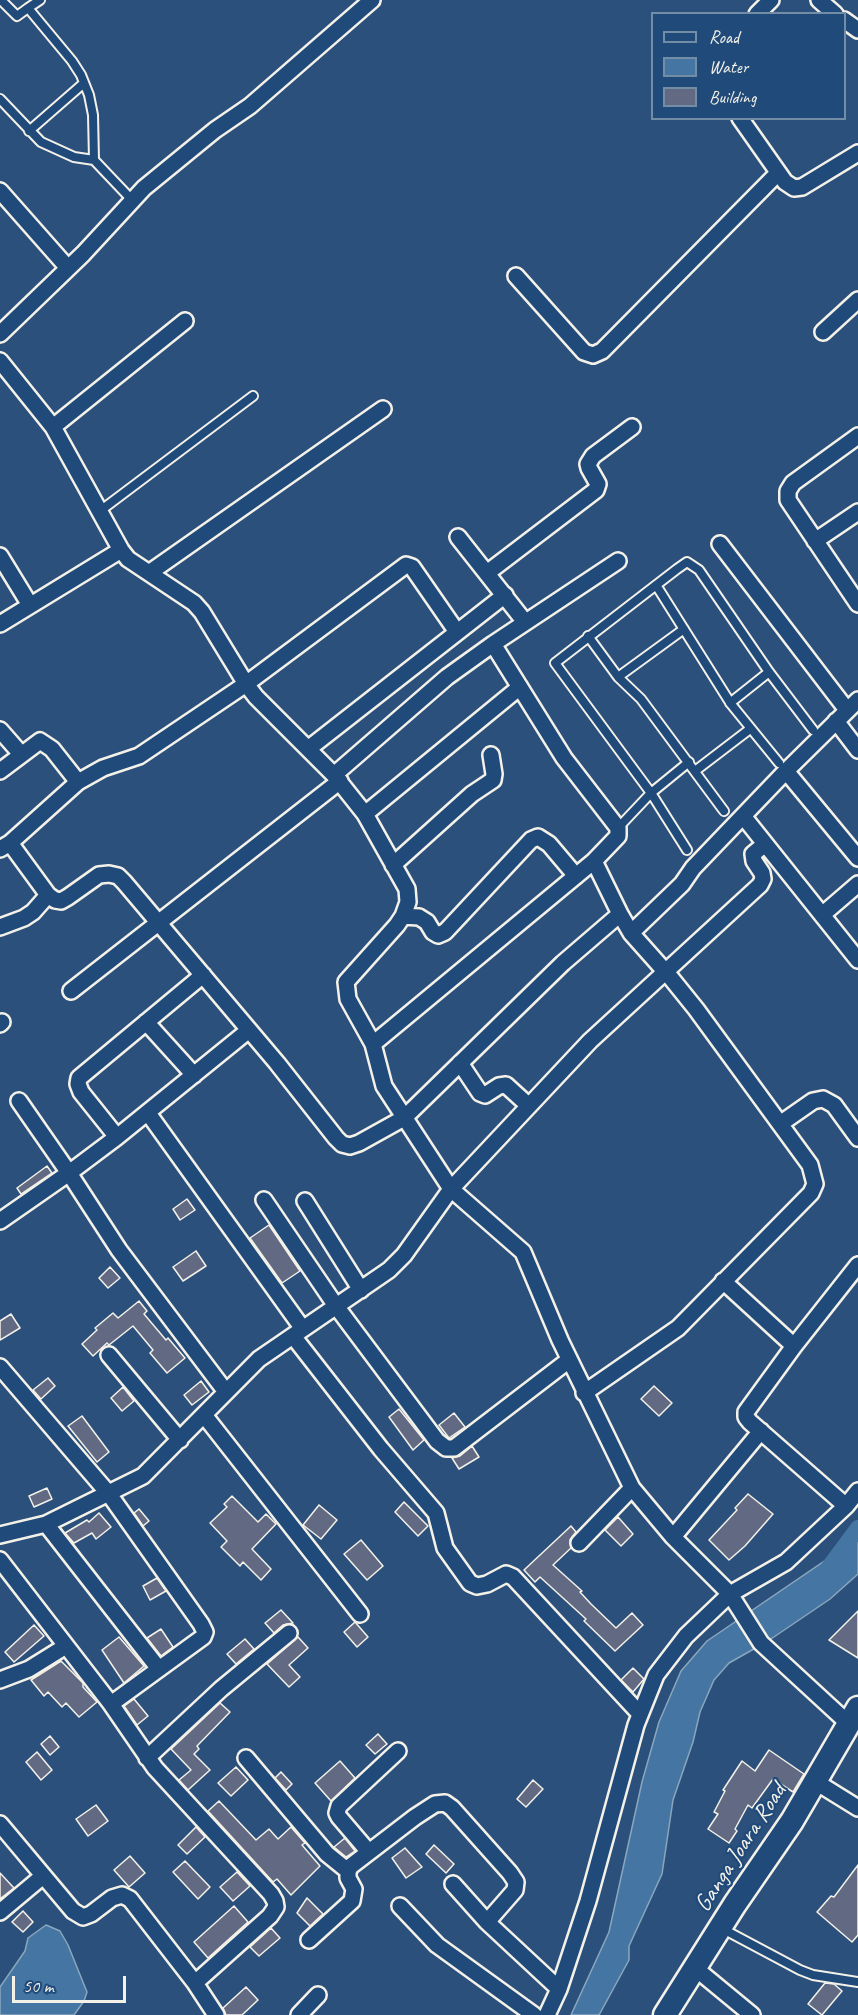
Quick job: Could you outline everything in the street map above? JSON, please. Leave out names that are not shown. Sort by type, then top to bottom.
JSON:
[{"type":"main road","name":"Ganga Joara Road","points":[[665,2015],[760,1865],[792,1821],[854,1716]]},
{"type":"street","points":[[0,334],[68,268],[132,200],[171,165],[256,100],[372,0]]},
{"type":"street","points":[[758,12],[771,0]]},
{"type":"street","points":[[819,0],[833,12]]},
{"type":"street","points":[[741,120],[778,173],[794,188],[802,187],[858,153]]},
{"type":"street","points":[[516,276],[584,352],[593,356],[602,351],[778,173]]},
{"type":"street","points":[[0,192],[68,268]]},
{"type":"street","points":[[823,332],[858,300]]},
{"type":"street","points":[[53,427],[185,321]]},
{"type":"street","points":[[0,361],[53,427],[128,559],[194,603],[256,697],[337,778],[365,814],[407,889],[408,902],[403,916],[346,982],[348,999],[373,1044],[384,1086],[452,1189],[523,1252],[584,1393],[632,1488],[673,1537],[733,1599],[761,1643],[854,1716]]},
{"type":"street","points":[[149,573],[383,409]]},
{"type":"street","points":[[487,573],[596,490],[598,484],[588,464],[593,456],[632,427]]},
{"type":"street","points":[[858,436],[793,483],[788,491],[788,500],[858,604]]},
{"type":"street","points":[[815,541],[858,512]]},
{"type":"street","points":[[458,537],[525,622]]},
{"type":"street","points":[[631,933],[682,884],[693,868],[743,816],[783,767],[853,705],[720,544]]},
{"type":"street","points":[[0,624],[121,550]]},
{"type":"street","points":[[0,556],[30,605]]},
{"type":"street","points":[[71,991],[337,778],[447,677],[618,561]]},
{"type":"street","points":[[457,632],[412,567],[406,565],[246,684],[139,756],[103,768],[78,782],[5,846],[55,900],[61,901],[99,875],[118,876],[342,1144],[350,1146],[404,1118],[576,951],[620,914]]},
{"type":"street","points":[[308,749],[505,596]]},
{"type":"street","points":[[373,1044],[594,861],[618,836],[618,828],[564,758],[493,644]]},
{"type":"street","points":[[365,814],[520,687]]},
{"type":"street","points":[[836,721],[858,750]]},
{"type":"street","points":[[0,730],[21,754]]},
{"type":"street","points":[[0,771],[40,741],[46,744],[78,782]]},
{"type":"street","points":[[393,865],[472,794],[493,780],[491,755]]},
{"type":"street","points":[[783,767],[858,858]]},
{"type":"street","points":[[743,816],[858,960]]},
{"type":"street","points":[[403,916],[419,917],[427,922],[433,932],[438,935],[445,932],[531,840],[538,837],[549,844],[576,876]]},
{"type":"street","points":[[0,1535],[46,1524],[143,1476],[259,1359],[389,1270],[404,1255],[452,1189],[590,1041],[759,885],[763,879],[762,873],[754,861],[753,854],[765,844]]},
{"type":"street","points":[[584,1393],[678,1328],[810,1193],[815,1184],[810,1165],[696,1009],[631,933],[594,861]]},
{"type":"street","points":[[822,915],[858,884]]},
{"type":"street","points":[[0,927],[33,912],[48,895]]},
{"type":"street","points":[[117,1137],[81,1092],[78,1084],[79,1078],[203,975]]},
{"type":"street","points":[[146,1022],[194,1075]]},
{"type":"street","points":[[0,1221],[117,1137],[249,1030]]},
{"type":"street","points":[[460,1063],[480,1093],[485,1095],[499,1086],[506,1085],[530,1106]]},
{"type":"street","points":[[780,1124],[813,1101],[823,1099],[834,1106],[858,1138]]},
{"type":"street","points":[[19,1101],[119,1250],[226,1392]]},
{"type":"street","points":[[148,1113],[298,1333],[381,1449],[436,1513],[445,1548],[470,1583],[477,1586],[506,1574],[513,1577],[640,1714]]},
{"type":"street","points":[[264,1200],[336,1306],[437,1441],[446,1448],[454,1448],[569,1360]]},
{"type":"street","points":[[304,1201],[361,1290]]},
{"type":"street","points":[[846,1506],[746,1417],[746,1412],[794,1346],[858,1265]]},
{"type":"street","points":[[723,1281],[794,1346]]},
{"type":"street","points":[[109,1355],[180,1440]]},
{"type":"street","points":[[0,1367],[109,1494],[205,1632],[204,1637],[198,1642],[111,1704]]},
{"type":"street","points":[[204,1415],[360,1614]]},
{"type":"street","points":[[673,1537],[761,1431]]},
{"type":"street","points":[[579,1543],[632,1488]]},
{"type":"street","points":[[547,2015],[559,1989],[588,1901],[640,1714],[656,1675],[686,1636],[786,1562],[846,1506],[858,1491]]},
{"type":"street","points":[[46,1524],[159,1669]]},
{"type":"street","points":[[0,1560],[111,1704],[147,1758],[275,1901],[276,1907],[270,1916],[195,1983]]},
{"type":"street","points":[[147,1758],[221,1689],[289,1633]]},
{"type":"street","points":[[0,1680],[30,1669],[66,1646]]},
{"type":"street","points":[[368,1851],[339,1817],[337,1813],[339,1806],[398,1751]]},
{"type":"street","points":[[246,1758],[327,1854],[348,1871]]},
{"type":"street","points":[[816,1782],[858,1808]]},
{"type":"street","points":[[309,1940],[352,1901],[354,1889],[348,1878],[348,1871],[368,1851],[435,1804],[445,1803],[481,1840],[516,1882],[515,1890],[487,1922]]},
{"type":"street","points":[[0,1824],[74,1911],[83,1917],[91,1914],[112,1898],[122,1895],[130,1899],[195,1983],[216,2015]]},
{"type":"street","points":[[0,1912],[43,1876]]},
{"type":"street","points":[[453,1884],[487,1922],[559,1989]]},
{"type":"street","points":[[400,1906],[437,1945],[534,2015]]},
{"type":"street","points":[[695,1968],[752,2015]]},
{"type":"street","points":[[299,2015],[318,1995]]},
{"type":"lane","points":[[1,0],[17,16],[40,0]]},
{"type":"lane","points":[[28,8],[72,61],[84,82],[93,114],[94,160]]},
{"type":"lane","points":[[29,131],[84,82]]},
{"type":"lane","points":[[0,99],[29,131],[48,147],[74,157],[94,160],[132,200]]},
{"type":"lane","points":[[100,511],[253,396]]},
{"type":"lane","points":[[687,850],[651,793],[555,663],[676,568],[687,562],[699,570],[769,672],[813,730]]},
{"type":"lane","points":[[656,585],[730,703],[783,767]]},
{"type":"lane","points":[[618,677],[684,628]]},
{"type":"lane","points":[[588,636],[618,677],[641,699],[724,811]]},
{"type":"lane","points":[[730,703],[769,672]]},
{"type":"lane","points":[[695,771],[750,729]]},
{"type":"lane","points":[[618,828],[651,793],[689,762]]},
{"type":"lane","points":[[720,1927],[800,1970],[813,1975],[858,1982]]},
{"type":"water","points":[[858,1538],[858,1574],[830,1599],[768,1641],[729,1663],[714,1680],[700,1712],[693,1742],[673,1800],[662,1874],[629,1946],[629,1960],[599,2015],[571,2015],[609,1932],[642,1782],[659,1722],[681,1671],[707,1641]]},
{"type":"water","points":[[46,1925],[60,1931],[68,1945],[87,1992],[84,2001],[74,2015],[0,2015],[0,1987],[25,1951],[28,1938]]},
{"type":"building","points":[[47,1166],[52,1173],[21,1194],[17,1188]]},
{"type":"building","points":[[187,1199],[195,1210],[180,1220],[173,1209]]},
{"type":"building","points":[[269,1225],[300,1271],[282,1283],[250,1238]]},
{"type":"building","points":[[196,1251],[206,1266],[183,1281],[173,1267]]},
{"type":"building","points":[[110,1267],[120,1278],[108,1288],[99,1278]]},
{"type":"building","points":[[139,1301],[147,1311],[144,1314],[185,1358],[167,1373],[150,1353],[153,1350],[133,1326],[109,1345],[107,1343],[93,1356],[82,1344],[97,1330],[95,1328],[113,1313],[118,1318]]},
{"type":"building","points":[[11,1314],[20,1328],[0,1340],[0,1321]]},
{"type":"building","points":[[48,1378],[55,1386],[41,1399],[33,1390]]},
{"type":"building","points":[[201,1381],[209,1392],[192,1405],[184,1395]]},
{"type":"building","points":[[654,1386],[672,1403],[659,1416],[641,1399]]},
{"type":"building","points":[[123,1387],[134,1401],[122,1411],[111,1398]]},
{"type":"building","points":[[399,1409],[424,1440],[413,1450],[389,1417]]},
{"type":"building","points":[[454,1413],[465,1427],[449,1438],[439,1425]]},
{"type":"building","points":[[82,1416],[109,1452],[97,1462],[68,1426]]},
{"type":"building","points":[[472,1446],[479,1457],[459,1469],[452,1458],[460,1456]]},
{"type":"building","points":[[47,1488],[52,1499],[34,1507],[29,1496]]},
{"type":"building","points":[[748,1494],[773,1514],[745,1546],[729,1560],[709,1540],[737,1510],[735,1508]]},
{"type":"building","points":[[232,1496],[258,1522],[266,1514],[276,1524],[252,1549],[271,1569],[261,1580],[243,1562],[240,1566],[221,1547],[227,1541],[210,1523],[227,1507],[224,1504]]},
{"type":"building","points":[[404,1502],[428,1526],[418,1536],[395,1512]]},
{"type":"building","points":[[319,1505],[337,1520],[321,1539],[303,1525]]},
{"type":"building","points":[[139,1509],[149,1521],[143,1526],[134,1513]]},
{"type":"building","points":[[99,1513],[111,1527],[96,1539],[92,1533],[74,1543],[65,1533],[87,1520],[89,1522]]},
{"type":"building","points":[[618,1517],[633,1534],[621,1546],[605,1530]]},
{"type":"building","points":[[571,1526],[576,1532],[570,1540],[571,1548],[553,1565],[582,1591],[580,1592],[616,1628],[632,1613],[643,1625],[615,1651],[584,1621],[586,1619],[540,1577],[535,1582],[524,1570]]},
{"type":"building","points":[[361,1540],[383,1566],[367,1580],[344,1554]]},
{"type":"building","points":[[157,1578],[166,1591],[150,1600],[143,1586]]},
{"type":"building","points":[[281,1610],[293,1623],[283,1625],[274,1633],[265,1623]]},
{"type":"building","points":[[858,1611],[858,1658],[829,1640]]},
{"type":"building","points":[[355,1622],[368,1637],[357,1647],[344,1632]]},
{"type":"building","points":[[34,1625],[44,1636],[14,1662],[5,1652]]},
{"type":"building","points":[[161,1629],[173,1647],[161,1656],[147,1638]]},
{"type":"building","points":[[119,1637],[144,1666],[124,1683],[102,1650]]},
{"type":"building","points":[[298,1637],[308,1648],[289,1665],[300,1677],[289,1687],[267,1664]]},
{"type":"building","points":[[245,1639],[254,1649],[236,1664],[227,1654]]},
{"type":"building","points":[[61,1661],[83,1683],[83,1687],[97,1702],[79,1717],[66,1703],[62,1707],[48,1692],[44,1696],[31,1680]]},
{"type":"building","points":[[633,1668],[644,1679],[633,1692],[621,1680]]},
{"type":"building","points":[[134,1699],[148,1716],[137,1725],[124,1706]]},
{"type":"building","points":[[220,1703],[230,1712],[197,1746],[199,1749],[194,1754],[210,1770],[188,1790],[179,1780],[191,1770],[171,1749]]},
{"type":"building","points":[[378,1734],[387,1744],[375,1754],[366,1745]]},
{"type":"building","points":[[50,1736],[59,1747],[50,1755],[41,1744]]},
{"type":"building","points":[[769,1750],[804,1774],[793,1792],[773,1779],[752,1808],[748,1805],[729,1843],[708,1829],[718,1814],[714,1812],[725,1791],[723,1790],[742,1761],[755,1771]]},
{"type":"building","points":[[37,1752],[52,1770],[41,1780],[26,1762]]},
{"type":"building","points":[[340,1761],[355,1778],[331,1801],[315,1783]]},
{"type":"building","points":[[236,1767],[248,1780],[231,1796],[218,1783]]},
{"type":"building","points":[[281,1772],[292,1784],[286,1790],[275,1778]]},
{"type":"building","points":[[533,1780],[543,1789],[526,1807],[517,1799]]},
{"type":"building","points":[[219,1801],[256,1840],[269,1829],[278,1839],[291,1827],[305,1843],[302,1845],[320,1866],[291,1895],[277,1879],[273,1882],[208,1811]]},
{"type":"building","points":[[96,1805],[108,1821],[88,1836],[76,1819]]},
{"type":"building","points":[[196,1827],[205,1837],[187,1854],[178,1845]]},
{"type":"building","points":[[345,1838],[355,1851],[346,1857],[334,1847]]},
{"type":"building","points":[[434,1845],[454,1864],[446,1873],[426,1854]]},
{"type":"building","points":[[405,1848],[422,1867],[406,1878],[392,1858]]},
{"type":"building","points":[[130,1856],[145,1873],[129,1887],[114,1870]]},
{"type":"building","points":[[185,1861],[210,1887],[198,1899],[173,1872]]},
{"type":"building","points":[[858,1865],[858,1935],[852,1942],[817,1912],[831,1896],[834,1897]]},
{"type":"building","points":[[237,1872],[250,1886],[233,1901],[220,1887]]},
{"type":"building","points":[[0,1873],[14,1888],[0,1899]]},
{"type":"building","points":[[307,1898],[323,1914],[310,1926],[297,1913]]},
{"type":"building","points":[[234,1906],[248,1922],[208,1958],[194,1942]]},
{"type":"building","points":[[23,1911],[33,1922],[23,1932],[12,1922]]},
{"type":"building","points":[[271,1928],[280,1938],[259,1956],[250,1947]]},
{"type":"building","points":[[825,1983],[834,1984],[842,1991],[822,2015],[808,2004]]},
{"type":"building","points":[[246,1987],[258,2000],[242,2015],[226,2015],[223,2008]]},
{"type":"waterway","points":[[829,1567],[858,1528]]}]
